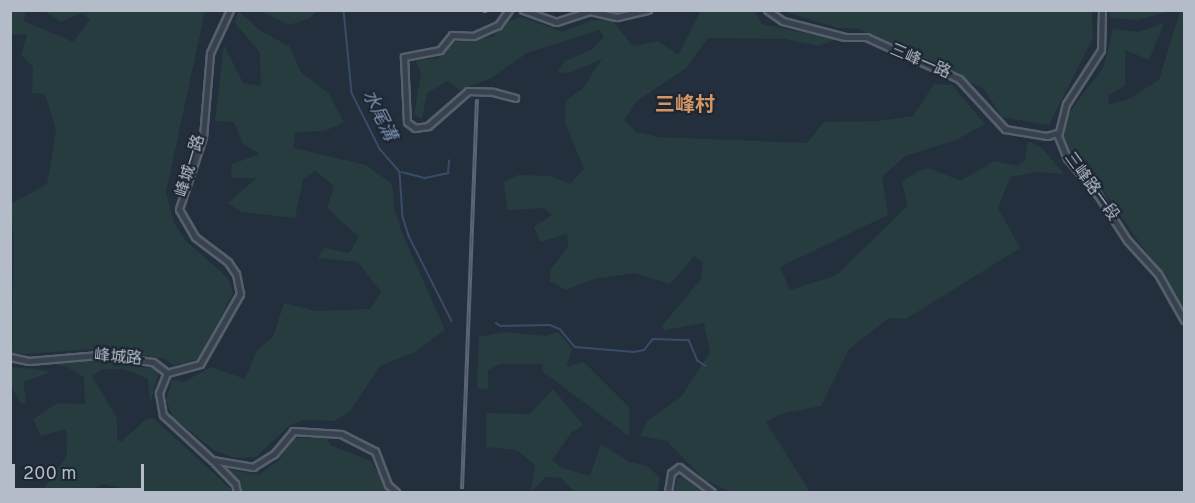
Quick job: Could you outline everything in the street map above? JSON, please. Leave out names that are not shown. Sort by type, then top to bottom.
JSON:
[{"type":"street","name":"峰城一路","points":[[167,372],[200,364],[240,294],[236,274],[228,262],[195,237],[179,209],[203,137],[210,53],[230,10]]},
{"type":"street","points":[[508,10],[498,24],[473,36],[452,35],[440,50],[404,57],[407,122],[415,128],[428,126],[468,91],[493,92],[515,98]]},
{"type":"street","points":[[523,10],[556,22],[590,11],[617,17],[648,10]]},
{"type":"street","name":"三峰一路","points":[[767,10],[783,21],[845,37],[866,37],[959,79],[1005,129],[1047,136],[1057,133]]},
{"type":"street","name":"三峰路一段","points":[[1102,10],[1101,50],[1066,104],[1057,133],[1067,158],[1098,195],[1127,240],[1158,274],[1185,320]]},
{"type":"street","name":"峰城路","points":[[10,357],[29,362],[99,355],[153,362],[167,372]]},
{"type":"street","points":[[167,372],[159,393],[162,415],[212,460],[235,484],[237,492]]},
{"type":"street","points":[[212,460],[253,467],[274,454],[294,430],[341,434],[375,451],[388,485],[396,492]]},
{"type":"street","points":[[668,492],[671,473],[679,467],[712,492]]},
{"type":"green space","points":[[701,10],[755,11],[762,24],[835,39],[819,46],[785,39],[708,38],[686,68],[637,101],[624,120],[636,132],[659,137],[807,143],[824,122],[878,121],[913,116],[934,84],[952,85],[985,124],[956,140],[905,156],[882,177],[888,215],[780,267],[790,290],[837,275],[907,206],[902,182],[918,171],[929,168],[961,181],[994,161],[1018,166],[1025,161],[1028,141],[1042,148],[1064,174],[1038,172],[1010,177],[998,208],[1020,248],[906,319],[889,318],[849,349],[821,406],[780,414],[766,422],[810,492],[731,492],[705,480],[667,441],[640,436],[647,421],[681,397],[710,352],[704,323],[664,330],[661,327],[701,279],[703,263],[694,256],[670,284],[635,273],[594,279],[566,290],[549,281],[551,269],[568,247],[567,234],[540,242],[534,227],[552,215],[544,208],[507,210],[504,182],[518,175],[550,176],[570,184],[584,169],[565,123],[566,101],[583,88],[602,59],[572,72],[557,73],[565,61],[593,49],[604,37],[599,30],[527,53],[491,78],[460,90],[447,81],[427,93],[422,118],[414,115],[421,74],[416,61],[439,58],[455,42],[493,37],[509,21],[521,17],[563,32],[590,21],[611,19],[633,46],[658,41],[678,55]]},
{"type":"green space","points":[[1109,10],[1171,11],[1137,20],[1110,18]]},
{"type":"green space","points":[[11,11],[26,11],[24,21],[73,42],[90,20],[82,13],[61,22],[44,11],[205,11],[166,192],[174,223],[186,241],[228,278],[233,293],[198,360],[173,365],[163,358],[94,349],[12,355],[14,245],[11,204],[47,184],[56,130],[45,94],[32,93],[33,67],[21,55],[27,34],[11,35]]},
{"type":"green space","points":[[238,11],[262,32],[289,46],[301,72],[329,94],[344,122],[325,131],[295,132],[293,148],[366,165],[392,184],[394,207],[402,233],[445,330],[413,353],[380,366],[351,410],[334,421],[304,420],[290,425],[256,457],[236,458],[215,451],[173,417],[166,400],[172,379],[184,382],[211,367],[245,379],[257,350],[273,337],[284,303],[316,311],[370,309],[381,292],[358,262],[318,258],[324,248],[349,253],[359,237],[327,208],[334,186],[315,171],[303,179],[295,218],[241,212],[228,203],[257,178],[231,178],[232,164],[260,154],[243,144],[234,122],[215,121],[224,45],[243,83],[261,86],[260,53],[235,23]]},
{"type":"green space","points":[[261,11],[317,11],[309,19],[289,25]]},
{"type":"green space","points":[[782,11],[1092,11],[1093,38],[1049,125],[1002,117],[984,89],[859,29],[838,28]]},
{"type":"green space","points":[[1180,11],[1184,11],[1184,307],[1099,184],[1063,144],[1061,123],[1103,68],[1113,29],[1139,32],[1164,23],[1149,60],[1125,50],[1125,86],[1108,95],[1109,104],[1127,100],[1159,80]]},
{"type":"green space","points":[[504,332],[546,336],[558,332],[572,349],[566,367],[584,362],[630,408],[629,436],[542,371],[543,364],[500,364],[488,370],[488,390],[477,388],[479,337]]},
{"type":"green space","points":[[94,359],[159,370],[150,404],[148,379],[124,369],[104,369],[92,376],[117,418],[117,440],[121,442],[146,419],[153,418],[231,489],[230,492],[137,492],[103,484],[88,492],[41,492],[67,456],[66,429],[41,436],[33,419],[58,403],[85,404],[84,377],[65,366],[53,365]]},
{"type":"green space","points":[[11,367],[51,372],[23,382],[26,401],[22,404],[11,387]]},
{"type":"green space","points":[[553,389],[583,425],[572,432],[552,460],[562,468],[590,476],[601,444],[629,462],[648,466],[660,478],[657,492],[575,492],[561,478],[545,477],[531,492],[535,465],[517,450],[486,447],[486,413],[530,414]]},
{"type":"green space","points":[[293,438],[327,438],[330,445],[371,461],[390,492],[242,492],[227,469],[259,475],[279,460]]},
{"type":"green space","points":[[683,476],[704,492],[675,492],[677,478]]},
{"type":"waterway","name":"水尾溝","points":[[344,10],[352,93],[380,149],[400,172],[403,217],[409,236],[452,321]]},
{"type":"waterway","points":[[402,172],[425,178],[448,173],[449,161]]},
{"type":"waterway","name":"水尾溝","points":[[496,323],[501,326],[550,325],[560,329],[575,347],[634,352],[644,350],[653,339],[689,340],[698,361],[706,366]]},
{"type":"railway","points":[[462,489],[477,99]]},
{"type":"district","name":"三峰村","points":[[685,106]]}]
